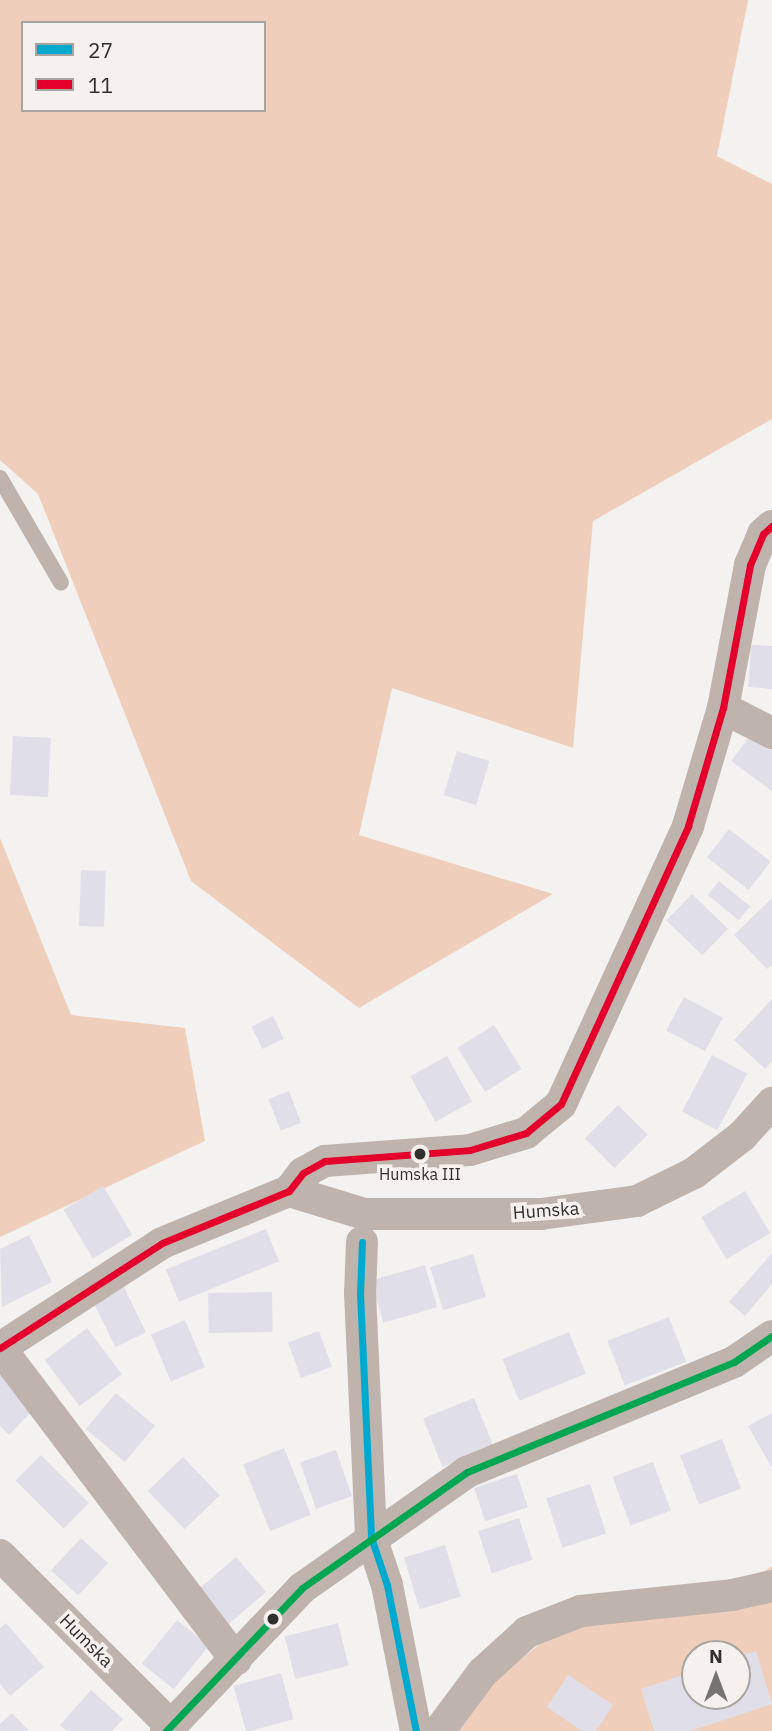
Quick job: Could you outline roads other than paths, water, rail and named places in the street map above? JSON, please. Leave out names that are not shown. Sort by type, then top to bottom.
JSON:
[{"type":"street","points":[[236,1660],[0,1348],[162,1243],[289,1191],[303,1173],[325,1161],[470,1150],[526,1133],[561,1104],[688,826],[723,708],[750,565],[772,526]]},
{"type":"street","points":[[723,708],[772,733]]},
{"type":"street","name":"Humska","points":[[289,1191],[364,1214],[541,1214],[637,1201],[694,1173],[743,1136],[772,1103]]},
{"type":"street","points":[[362,1242],[359,1293],[371,1537],[387,1585],[415,1731]]},
{"type":"street","name":"Humska","points":[[0,1555],[169,1728],[302,1588],[467,1472],[734,1362],[772,1336]]},
{"type":"street","points":[[439,1731],[482,1673],[527,1632],[581,1611],[732,1595],[772,1586]]},
{"type":"lane","points":[[0,478],[61,583]]},
{"type":"place","name":"Humska III","points":[[420,1154]]}]
